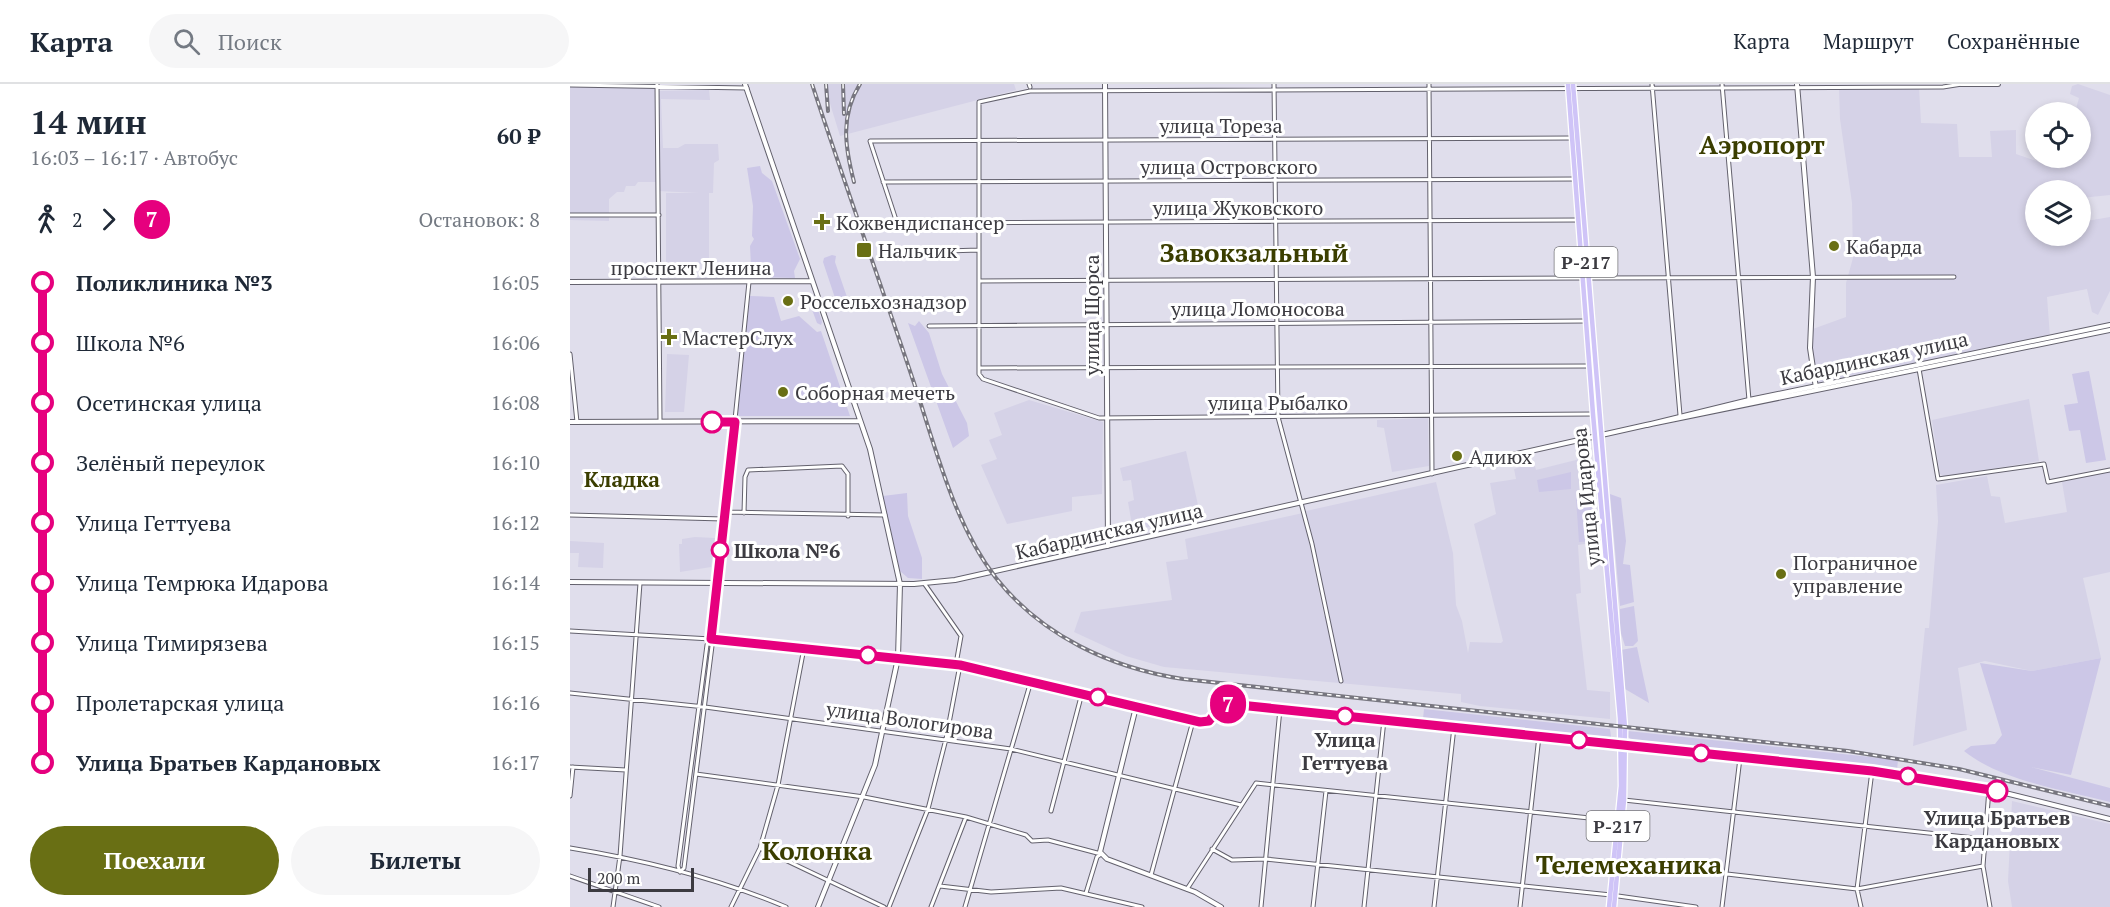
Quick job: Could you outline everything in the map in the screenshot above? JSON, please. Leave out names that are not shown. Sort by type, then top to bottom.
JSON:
[{"type":"main road","name":"улица Щорса","points":[[1105,84],[1108,546]]},
{"type":"main road","points":[[1961,84],[1998,84]]},
{"type":"main road","points":[[1797,85],[1813,277],[1810,348],[1816,388]]},
{"type":"main road","points":[[746,86],[874,464],[900,584],[898,658],[882,732],[864,797],[818,907]]},
{"type":"main road","name":"улица Идарова","points":[[1571,86],[1579,220],[1586,278],[1593,414],[1598,436]]},
{"type":"main road","name":"улица Идарова","points":[[1571,86],[1623,745],[1624,800],[1613,895],[1609,907]]},
{"type":"main road","name":"проспект Ленина","points":[[570,282],[812,281]]},
{"type":"main road","name":"Кабардинская улица","points":[[570,582],[900,584],[981,575],[1646,425],[2110,325]]},
{"type":"main road","name":"Кабардинская улица","points":[[1918,367],[2110,330]]},
{"type":"main road","name":"Кабардинская улица","points":[[1646,425],[1680,415],[1816,388]]},
{"type":"main road","points":[[570,422],[860,421]]},
{"type":"main road","points":[[898,658],[958,665],[1031,680],[1193,721],[1209,721],[1225,704],[1872,771],[1989,789],[2110,819]]},
{"type":"main road","points":[[1136,707],[1100,848],[1101,854],[1107,859],[1186,889],[1221,907]]},
{"type":"main road","name":"улица Идарова","points":[[1614,907],[1623,745]]},
{"type":"street","points":[[1274,84],[1278,417],[1302,503],[1341,681]]},
{"type":"street","points":[[1429,84],[1432,474]]},
{"type":"street","points":[[1591,366],[979,368],[979,102],[1030,91],[1797,85],[1943,87],[1961,84]]},
{"type":"street","points":[[570,85],[746,86]]},
{"type":"street","points":[[657,85],[660,421]]},
{"type":"street","points":[[1652,86],[1680,415]]},
{"type":"street","points":[[1723,86],[1749,400]]},
{"type":"street","name":"улица Тореза","points":[[883,182],[870,141],[1573,138]]},
{"type":"street","name":"улица Островского","points":[[883,182],[1576,179]]},
{"type":"street","name":"улица Жуковского","points":[[883,182],[897,224],[1579,220]]},
{"type":"street","points":[[570,215],[659,215]]},
{"type":"street","points":[[914,252],[979,250]]},
{"type":"street","points":[[979,281],[1954,277]]},
{"type":"street","points":[[680,872],[684,868],[705,707],[749,282]]},
{"type":"street","name":"улица Ломоносова","points":[[929,326],[1587,321]]},
{"type":"street","points":[[570,354],[577,422]]},
{"type":"street","points":[[1918,367],[1938,479],[2044,464],[2048,482],[2110,470]]},
{"type":"street","name":"улица Рыбалко","points":[[979,368],[980,377],[990,382],[1096,418],[1593,414]]},
{"type":"street","points":[[744,513],[748,470],[842,466],[848,474],[848,516]]},
{"type":"street","points":[[725,512],[885,515]]},
{"type":"street","points":[[570,515],[724,519]]},
{"type":"street","points":[[613,907],[620,856],[640,582]]},
{"type":"street","points":[[889,907],[928,808],[946,739],[958,665],[960,636],[924,583]]},
{"type":"street","points":[[570,632],[711,639],[898,658]]},
{"type":"street","points":[[680,872],[678,866],[706,645],[711,639]]},
{"type":"street","points":[[731,907],[759,848],[778,784],[804,648]]},
{"type":"street","points":[[965,907],[1031,680]]},
{"type":"street","name":"улица Вологирова","points":[[570,693],[699,706],[1011,749],[1241,805]]},
{"type":"street","points":[[1052,811],[1082,693]]},
{"type":"street","points":[[1261,907],[1280,709]]},
{"type":"street","points":[[1364,907],[1384,720]]},
{"type":"street","points":[[1150,876],[1177,788],[1193,721]]},
{"type":"street","points":[[1434,907],[1454,727]]},
{"type":"street","points":[[1520,907],[1539,736]]},
{"type":"street","points":[[1722,907],[1740,758]]},
{"type":"street","points":[[570,796],[571,767],[626,770]]},
{"type":"street","points":[[1861,907],[1857,888],[1872,771]]},
{"type":"street","points":[[696,774],[778,784],[928,808],[1026,835],[1032,841],[1048,840],[1101,854]]},
{"type":"street","points":[[1186,889],[1255,783],[1618,822]]},
{"type":"street","points":[[1989,789],[1983,866],[1990,907]]},
{"type":"street","points":[[1313,907],[1326,791]]},
{"type":"street","points":[[1624,800],[1984,839]]},
{"type":"street","points":[[931,907],[966,817]]},
{"type":"street","points":[[570,848],[620,856],[680,872],[740,889],[786,907]]},
{"type":"street","points":[[759,848],[884,907]]},
{"type":"street","points":[[1212,849],[1232,860],[1266,860],[1369,870],[1613,895],[1696,907]]},
{"type":"street","points":[[1086,893],[1096,857],[1101,854]]},
{"type":"street","points":[[1727,874],[1857,888],[1983,866]]},
{"type":"street","points":[[570,876],[659,907]]},
{"type":"street","points":[[940,886],[969,891],[1060,888],[1142,907]]},
{"type":"shaded area","points":[[570,84],[655,84],[656,91],[709,90],[710,100],[661,99],[663,148],[678,148],[685,144],[718,144],[719,160],[714,163],[713,193],[709,193],[709,264],[666,264],[666,193],[698,193],[658,191],[658,182],[638,182],[635,186],[626,186],[624,192],[617,192],[609,199],[609,221],[570,220]]},
{"type":"shaded area","points":[[824,84],[1014,84],[1016,90],[840,136]]},
{"type":"shaded area","points":[[2078,84],[2110,95],[2110,195],[2091,197],[2091,180],[2025,180],[2025,246],[2091,246],[2091,220],[2110,217],[2110,291],[2098,315],[2092,312],[2087,289],[2047,297],[2050,337],[1816,386],[1810,330],[1846,317],[1846,283],[1853,258],[1852,203],[1840,119],[1839,87],[1919,87],[1921,123],[1957,124],[1959,157],[1992,157],[1990,131],[2016,130],[2016,154],[2025,157],[2025,168],[2091,168],[2091,102],[2078,102],[2079,98],[2070,94],[2072,86]]},
{"type":"shaded area","points":[[760,166],[762,173],[772,181],[800,259],[794,271],[795,278],[748,277],[748,267],[751,266],[750,246],[754,239],[752,236],[753,206],[747,168]]},
{"type":"shaded area","points":[[836,256],[835,262],[848,300],[852,304],[842,310],[838,307],[823,262],[824,258]]},
{"type":"shaded area","points":[[750,296],[774,297],[781,321],[799,316],[817,332],[821,331],[850,416],[735,416]]},
{"type":"shaded area","points":[[814,297],[821,325],[817,323],[808,299]]},
{"type":"shaded area","points":[[919,321],[929,333],[942,374],[967,423],[969,436],[953,448],[908,323],[915,326]]},
{"type":"shaded area","points":[[667,354],[689,355],[684,412],[665,412]]},
{"type":"shaded area","points":[[2089,371],[2106,460],[2086,463],[2080,430],[2069,431],[2064,405],[2078,403],[2072,374]]},
{"type":"shaded area","points":[[2029,399],[2039,461],[1945,477],[1940,474],[1932,420]]},
{"type":"shaded area","points":[[1029,400],[1103,422],[1102,494],[1072,497],[1072,511],[1007,524],[981,465],[997,459],[989,440],[1002,435],[994,413]]},
{"type":"shaded area","points":[[1428,418],[1429,466],[1392,472],[1384,428],[1377,427],[1377,420]]},
{"type":"shaded area","points":[[1186,451],[1200,514],[1133,531],[1128,502],[1134,500],[1131,480],[1123,481],[1120,468]]},
{"type":"shaded area","points":[[1580,459],[1589,467],[1597,542],[1578,545],[1581,593],[1576,594],[1587,690],[1610,692],[1610,719],[1480,706],[1461,702],[1461,694],[1164,667],[1126,656],[1074,632],[1081,612],[1172,600],[1166,562],[1188,559],[1185,539],[1303,513],[1324,616],[1328,616],[1306,511],[1436,482],[1453,553],[1456,605],[1462,621],[1468,653],[1470,642],[1501,643],[1503,641],[1474,524],[1496,514],[1490,483],[1516,479],[1514,469],[1529,464],[1534,463],[1536,470]]},
{"type":"shaded area","points":[[2110,471],[2110,572],[2083,578],[2101,658],[2032,671],[1985,661],[1958,668],[1967,730],[1913,746],[1925,628],[1929,628],[1938,521],[1936,485],[1987,476],[1991,496],[2000,497],[2005,523],[2067,512],[2062,482]]},
{"type":"shaded area","points":[[1571,472],[1571,489],[1539,492],[1537,480]]},
{"type":"shaded area","points":[[907,493],[908,516],[922,558],[922,579],[908,578],[900,571],[883,496]]},
{"type":"shaded area","points":[[1610,494],[1621,498],[1626,541],[1623,564],[1630,565],[1634,602],[1620,606]]},
{"type":"shaded area","points":[[1592,497],[1595,541],[1579,542],[1576,498]]},
{"type":"shaded area","name":"Школа №6","points":[[715,538],[711,567],[680,572],[679,544],[682,544],[682,539]]},
{"type":"shaded area","points":[[570,541],[604,543],[603,568],[578,567],[579,553],[570,553]]},
{"type":"shaded area","points":[[1634,606],[1638,641],[1633,646],[1625,646],[1620,630],[1620,609]]},
{"type":"shaded area","points":[[1637,647],[1649,703],[1625,689],[1621,650]]},
{"type":"shaded area","points":[[2101,658],[2071,775],[2031,767],[2110,788],[2110,802],[2014,777],[1996,770],[1964,751],[1971,746],[1995,744],[2002,735],[1980,663],[2032,671]]},
{"type":"shaded area","points":[[1424,709],[1610,729],[1611,737],[1423,719]]},
{"type":"shaded area","points":[[1628,731],[1898,760],[1897,770],[1632,740],[1628,737]]},
{"type":"shaded area","points":[[2012,801],[2110,824],[2110,907],[2012,907],[2008,881]]},
{"type":"railway","points":[[812,84],[956,507],[981,556],[996,578],[1014,599],[1056,633],[1104,658],[1156,674],[1183,679],[1848,751],[1959,769],[2110,806]]},
{"type":"railway","points":[[826,84],[828,111]]},
{"type":"railway","points":[[843,84],[844,114]]},
{"type":"railway","points":[[854,182],[848,156],[846,132],[849,108],[860,84]]},
{"type":"bus line","name":"7","points":[[712,422],[735,422],[711,639],[960,665],[1031,680],[1200,722],[1209,721],[1221,706],[1230,704],[1872,771],[1997,791]]},
{"type":"place","name":"Кожвендиспансер","points":[[822,222]]},
{"type":"place","name":"Кабарда","points":[[1834,246]]},
{"type":"place","name":"Нальчик","points":[[864,250]]},
{"type":"place","name":"Россельхознадзор","points":[[788,301]]},
{"type":"place","name":"МастерСлух","points":[[669,337]]},
{"type":"place","name":"Соборная мечеть","points":[[783,392]]},
{"type":"place","name":"Адиюх","points":[[1457,456]]},
{"type":"place","name":"Школа №6","points":[[720,550]]},
{"type":"place","name":"Пограничное управление","points":[[1781,574]]},
{"type":"place","name":"Улица Геттуева","points":[[1345,716]]},
{"type":"place","name":"Улица Братьев Кардановых","points":[[1997,791]]},
{"type":"district","name":"Аэропорт","points":[[1762,144]]},
{"type":"district","name":"Завокзальный","points":[[1254,252]]},
{"type":"district","name":"Кладка","points":[[622,479]]},
{"type":"district","name":"Колонка","points":[[817,850]]},
{"type":"district","name":"Телемеханика","points":[[1629,864]]}]
